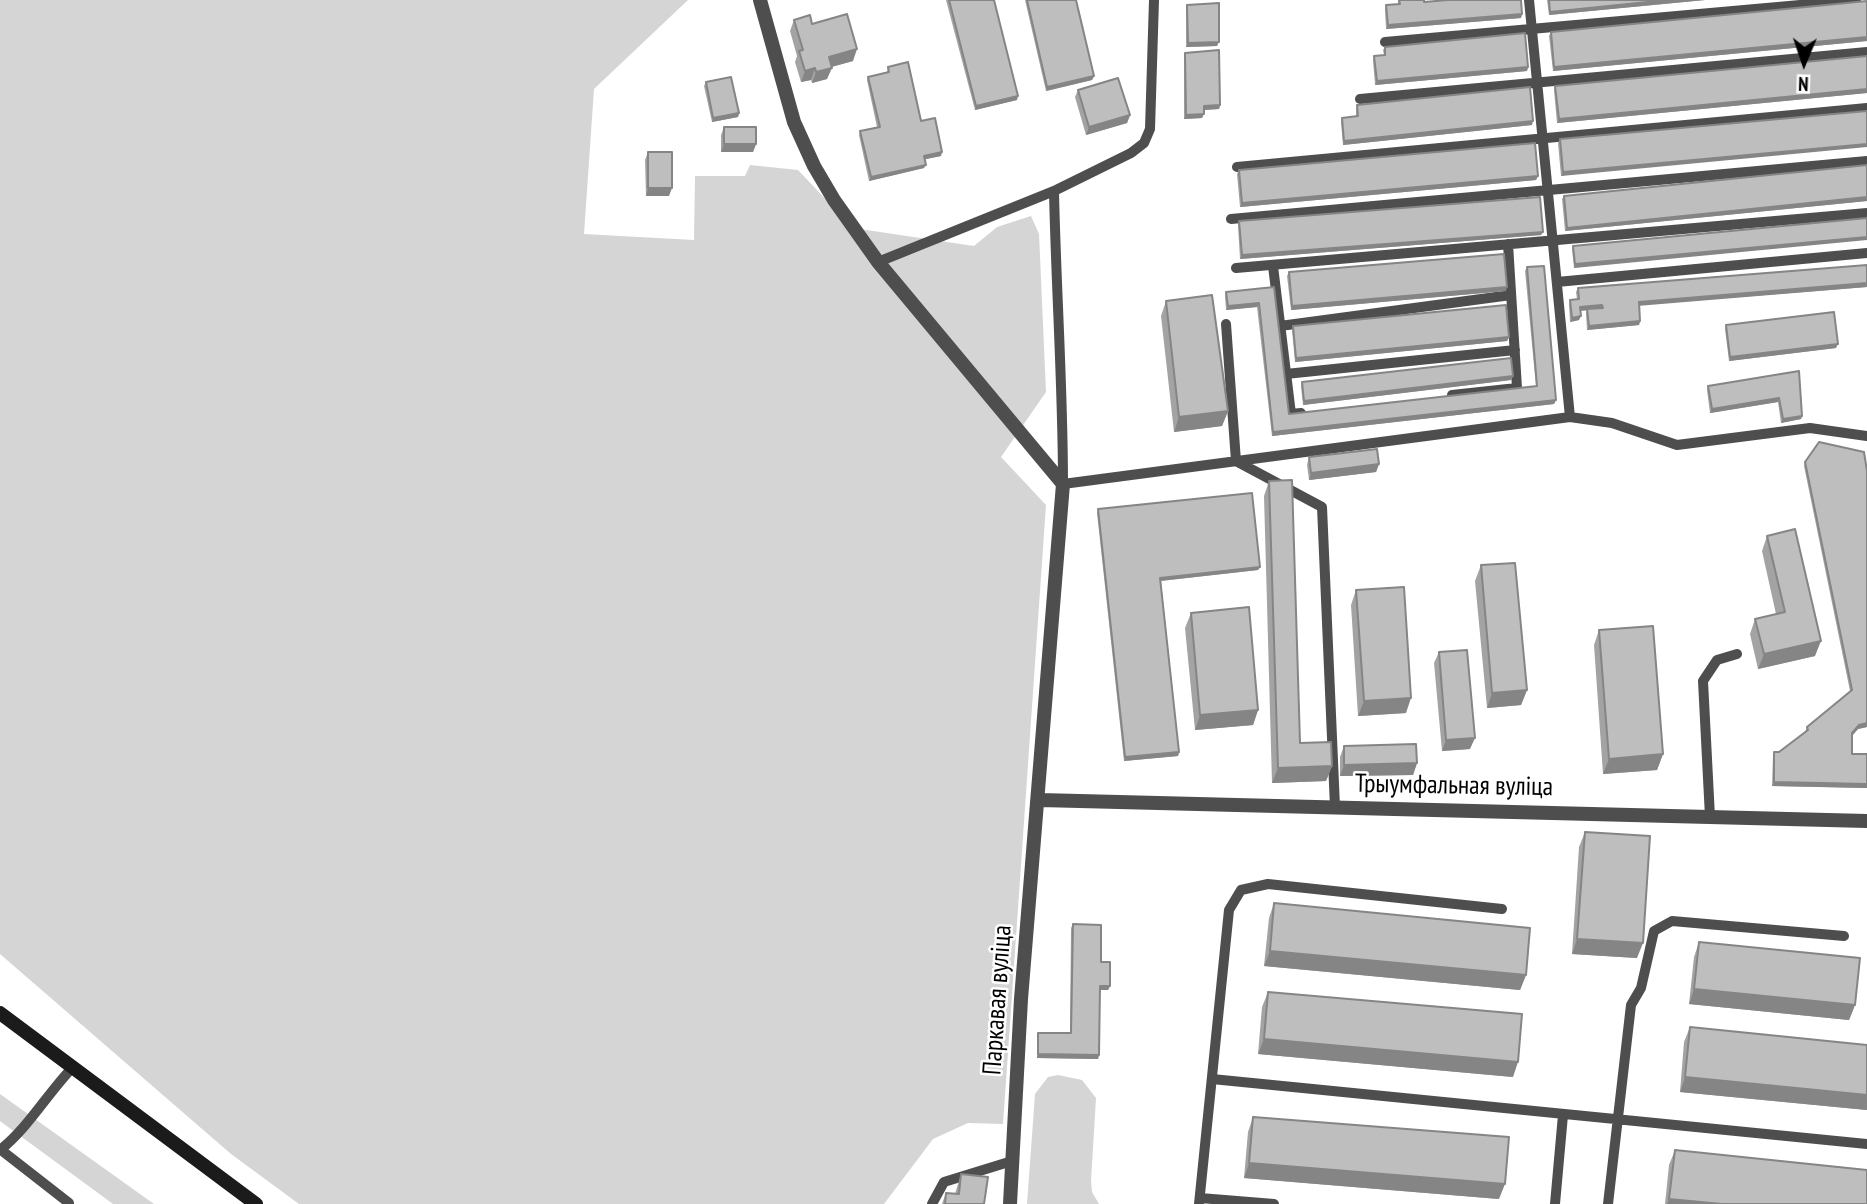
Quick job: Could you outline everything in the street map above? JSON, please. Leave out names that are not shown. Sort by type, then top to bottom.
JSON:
[{"type":"main road","points":[[0,1013],[256,1204]]},
{"type":"street","points":[[760,0],[799,133],[834,200],[878,262],[1063,484]]},
{"type":"street","name":"Паркавая вуліца","points":[[1010,1204],[1021,999],[1040,800],[1063,484]]},
{"type":"street","name":"Трыумфальная вуліца","points":[[1040,800],[1867,821]]},
{"type":"lane","points":[[878,262],[1054,191],[1131,153],[1144,143],[1150,130],[1154,0]]},
{"type":"lane","points":[[1529,0],[1570,417]]},
{"type":"lane","points":[[1385,42],[1856,0]]},
{"type":"lane","points":[[1360,99],[1867,52]]},
{"type":"lane","points":[[1237,167],[1867,108]]},
{"type":"lane","points":[[1231,219],[1867,160]]},
{"type":"lane","points":[[1054,191],[1057,307],[1063,389],[1063,484],[1570,417],[1612,424],[1677,445],[1810,428],[1867,436]]},
{"type":"lane","points":[[1236,268],[1867,213]]},
{"type":"lane","points":[[1437,397],[1517,388],[1508,244]]},
{"type":"lane","points":[[1557,282],[1867,253]]},
{"type":"lane","points":[[1273,265],[1291,414],[1317,411]]},
{"type":"lane","points":[[1280,326],[1511,295]]},
{"type":"lane","points":[[1226,324],[1236,461]]},
{"type":"lane","points":[[1286,374],[1515,350]]},
{"type":"lane","points":[[1236,461],[1322,506],[1335,807]]},
{"type":"lane","points":[[1710,817],[1703,681],[1717,660],[1737,654]]},
{"type":"lane","points":[[1274,1204],[1200,1201],[1228,910],[1241,890],[1268,884],[1502,909]]},
{"type":"lane","points":[[1608,1204],[1631,1004],[1641,988],[1654,931],[1672,920],[1844,936]]},
{"type":"lane","points":[[69,1203],[0,1150],[19,1136],[45,1096],[73,1067]]},
{"type":"lane","points":[[1212,1079],[1867,1144]]},
{"type":"lane","points":[[1555,1204],[1563,1115]]},
{"type":"lane","points":[[932,1204],[944,1182],[1012,1161]]},
{"type":"shaded area","points":[[0,0],[688,0],[594,89],[584,234],[694,240],[695,176],[745,176],[750,165],[798,170],[853,228],[974,246],[997,227],[1031,216],[1039,234],[1046,392],[1001,457],[1046,505],[1003,1124],[968,1123],[933,1139],[884,1204],[299,1204],[231,1154],[0,954]]},
{"type":"shaded area","points":[[1058,1075],[1082,1080],[1096,1098],[1091,1181],[1092,1192],[1099,1204],[1027,1204],[1035,1094],[1048,1077]]},
{"type":"shaded area","points":[[0,1094],[154,1204],[113,1204],[0,1121]]},
{"type":"building","points":[[949,0],[994,0],[1018,96],[976,106]]},
{"type":"building","points":[[1027,0],[1076,0],[1094,76],[1047,87]]},
{"type":"building","points":[[1399,0],[1521,0],[1522,14],[1388,25],[1386,5],[1400,4]]},
{"type":"building","points":[[1549,0],[1667,0],[1550,12]]},
{"type":"building","points":[[1867,1],[1867,37],[1554,67],[1551,32]]},
{"type":"building","points":[[1219,3],[1219,42],[1188,43],[1187,5]]},
{"type":"building","points":[[847,14],[857,49],[829,57],[832,68],[816,72],[815,68],[805,71],[799,51],[803,50],[794,20],[810,15],[812,24]]},
{"type":"building","points":[[1525,33],[1528,67],[1377,81],[1374,56],[1385,55],[1385,47]]},
{"type":"building","points":[[1219,50],[1220,105],[1204,106],[1204,114],[1186,115],[1185,53]]},
{"type":"building","points":[[1867,56],[1867,89],[1559,119],[1555,86]]},
{"type":"building","points":[[908,62],[921,121],[935,118],[942,152],[924,156],[926,165],[871,177],[860,131],[880,127],[868,77],[889,72],[888,67]]},
{"type":"building","points":[[731,77],[739,113],[713,118],[706,82]]},
{"type":"building","points":[[1118,78],[1130,115],[1089,127],[1078,90]]},
{"type":"building","points":[[1530,87],[1533,121],[1344,141],[1342,118],[1358,116],[1357,105]]},
{"type":"building","points":[[1867,111],[1867,144],[1563,172],[1560,139]]},
{"type":"building","points":[[724,127],[756,127],[756,144],[724,144]]},
{"type":"building","points":[[1535,143],[1538,176],[1242,203],[1239,170]]},
{"type":"building","points":[[648,152],[672,152],[672,188],[648,188]]},
{"type":"building","points":[[1867,165],[1867,197],[1567,228],[1564,196]]},
{"type":"building","points":[[1540,197],[1543,232],[1242,255],[1239,221]]},
{"type":"building","points":[[1867,218],[1867,237],[1575,264],[1573,246]]},
{"type":"building","points":[[1504,254],[1507,287],[1292,306],[1289,272]]},
{"type":"building","points":[[1867,265],[1867,283],[1639,302],[1640,321],[1589,326],[1587,309],[1603,308],[1602,305],[1580,307],[1581,316],[1572,318],[1570,300],[1579,299],[1578,288]]},
{"type":"building","points":[[1544,266],[1556,400],[1273,432],[1259,303],[1228,306],[1226,292],[1274,287],[1289,414],[1537,386],[1527,267]]},
{"type":"building","points":[[1212,295],[1228,411],[1179,417],[1166,301]]},
{"type":"building","points":[[1506,305],[1509,337],[1296,358],[1293,326]]},
{"type":"building","points":[[1834,312],[1838,344],[1730,357],[1726,325]]},
{"type":"building","points":[[1511,358],[1513,376],[1304,401],[1302,382]]},
{"type":"building","points":[[1799,371],[1802,416],[1783,419],[1779,398],[1712,409],[1708,386]]},
{"type":"building","points":[[1819,442],[1864,452],[1867,471],[1867,723],[1859,725],[1852,733],[1852,754],[1867,754],[1867,784],[1774,782],[1774,752],[1779,752],[1808,730],[1807,727],[1852,690],[1805,462]]},
{"type":"building","points":[[1377,449],[1379,464],[1311,473],[1309,457]]},
{"type":"building","points":[[1292,480],[1300,743],[1331,742],[1332,766],[1278,768],[1269,481]]},
{"type":"building","points":[[1252,493],[1260,567],[1160,578],[1179,752],[1125,757],[1098,509]]},
{"type":"building","points":[[1795,529],[1821,641],[1764,654],[1755,619],[1785,612],[1767,536]]},
{"type":"building","points":[[1515,563],[1527,690],[1492,693],[1481,565]]},
{"type":"building","points":[[1404,587],[1411,698],[1364,701],[1356,590]]},
{"type":"building","points":[[1249,607],[1258,710],[1200,715],[1191,613]]},
{"type":"building","points":[[1653,626],[1663,754],[1609,759],[1599,630]]},
{"type":"building","points":[[1467,650],[1475,738],[1446,740],[1439,652]]},
{"type":"building","points":[[1416,744],[1417,763],[1344,765],[1344,746]]},
{"type":"building","points":[[1585,832],[1650,836],[1643,943],[1577,939]]},
{"type":"building","points":[[1274,903],[1530,928],[1526,975],[1270,951]]},
{"type":"building","points":[[1073,924],[1101,925],[1101,962],[1110,962],[1110,986],[1100,986],[1099,1055],[1038,1054],[1038,1033],[1071,1033]]},
{"type":"building","points":[[1699,942],[1860,958],[1855,1005],[1694,989]]},
{"type":"building","points":[[1268,992],[1522,1014],[1518,1062],[1264,1039]]},
{"type":"building","points":[[1690,1027],[1867,1045],[1867,1095],[1685,1077]]},
{"type":"building","points":[[1253,1117],[1509,1137],[1505,1184],[1249,1163]]},
{"type":"building","points":[[1675,1150],[1867,1170],[1867,1204],[1722,1204],[1669,1199]]},
{"type":"building","points":[[961,1174],[988,1177],[984,1204],[945,1204],[946,1193],[959,1194]]}]
